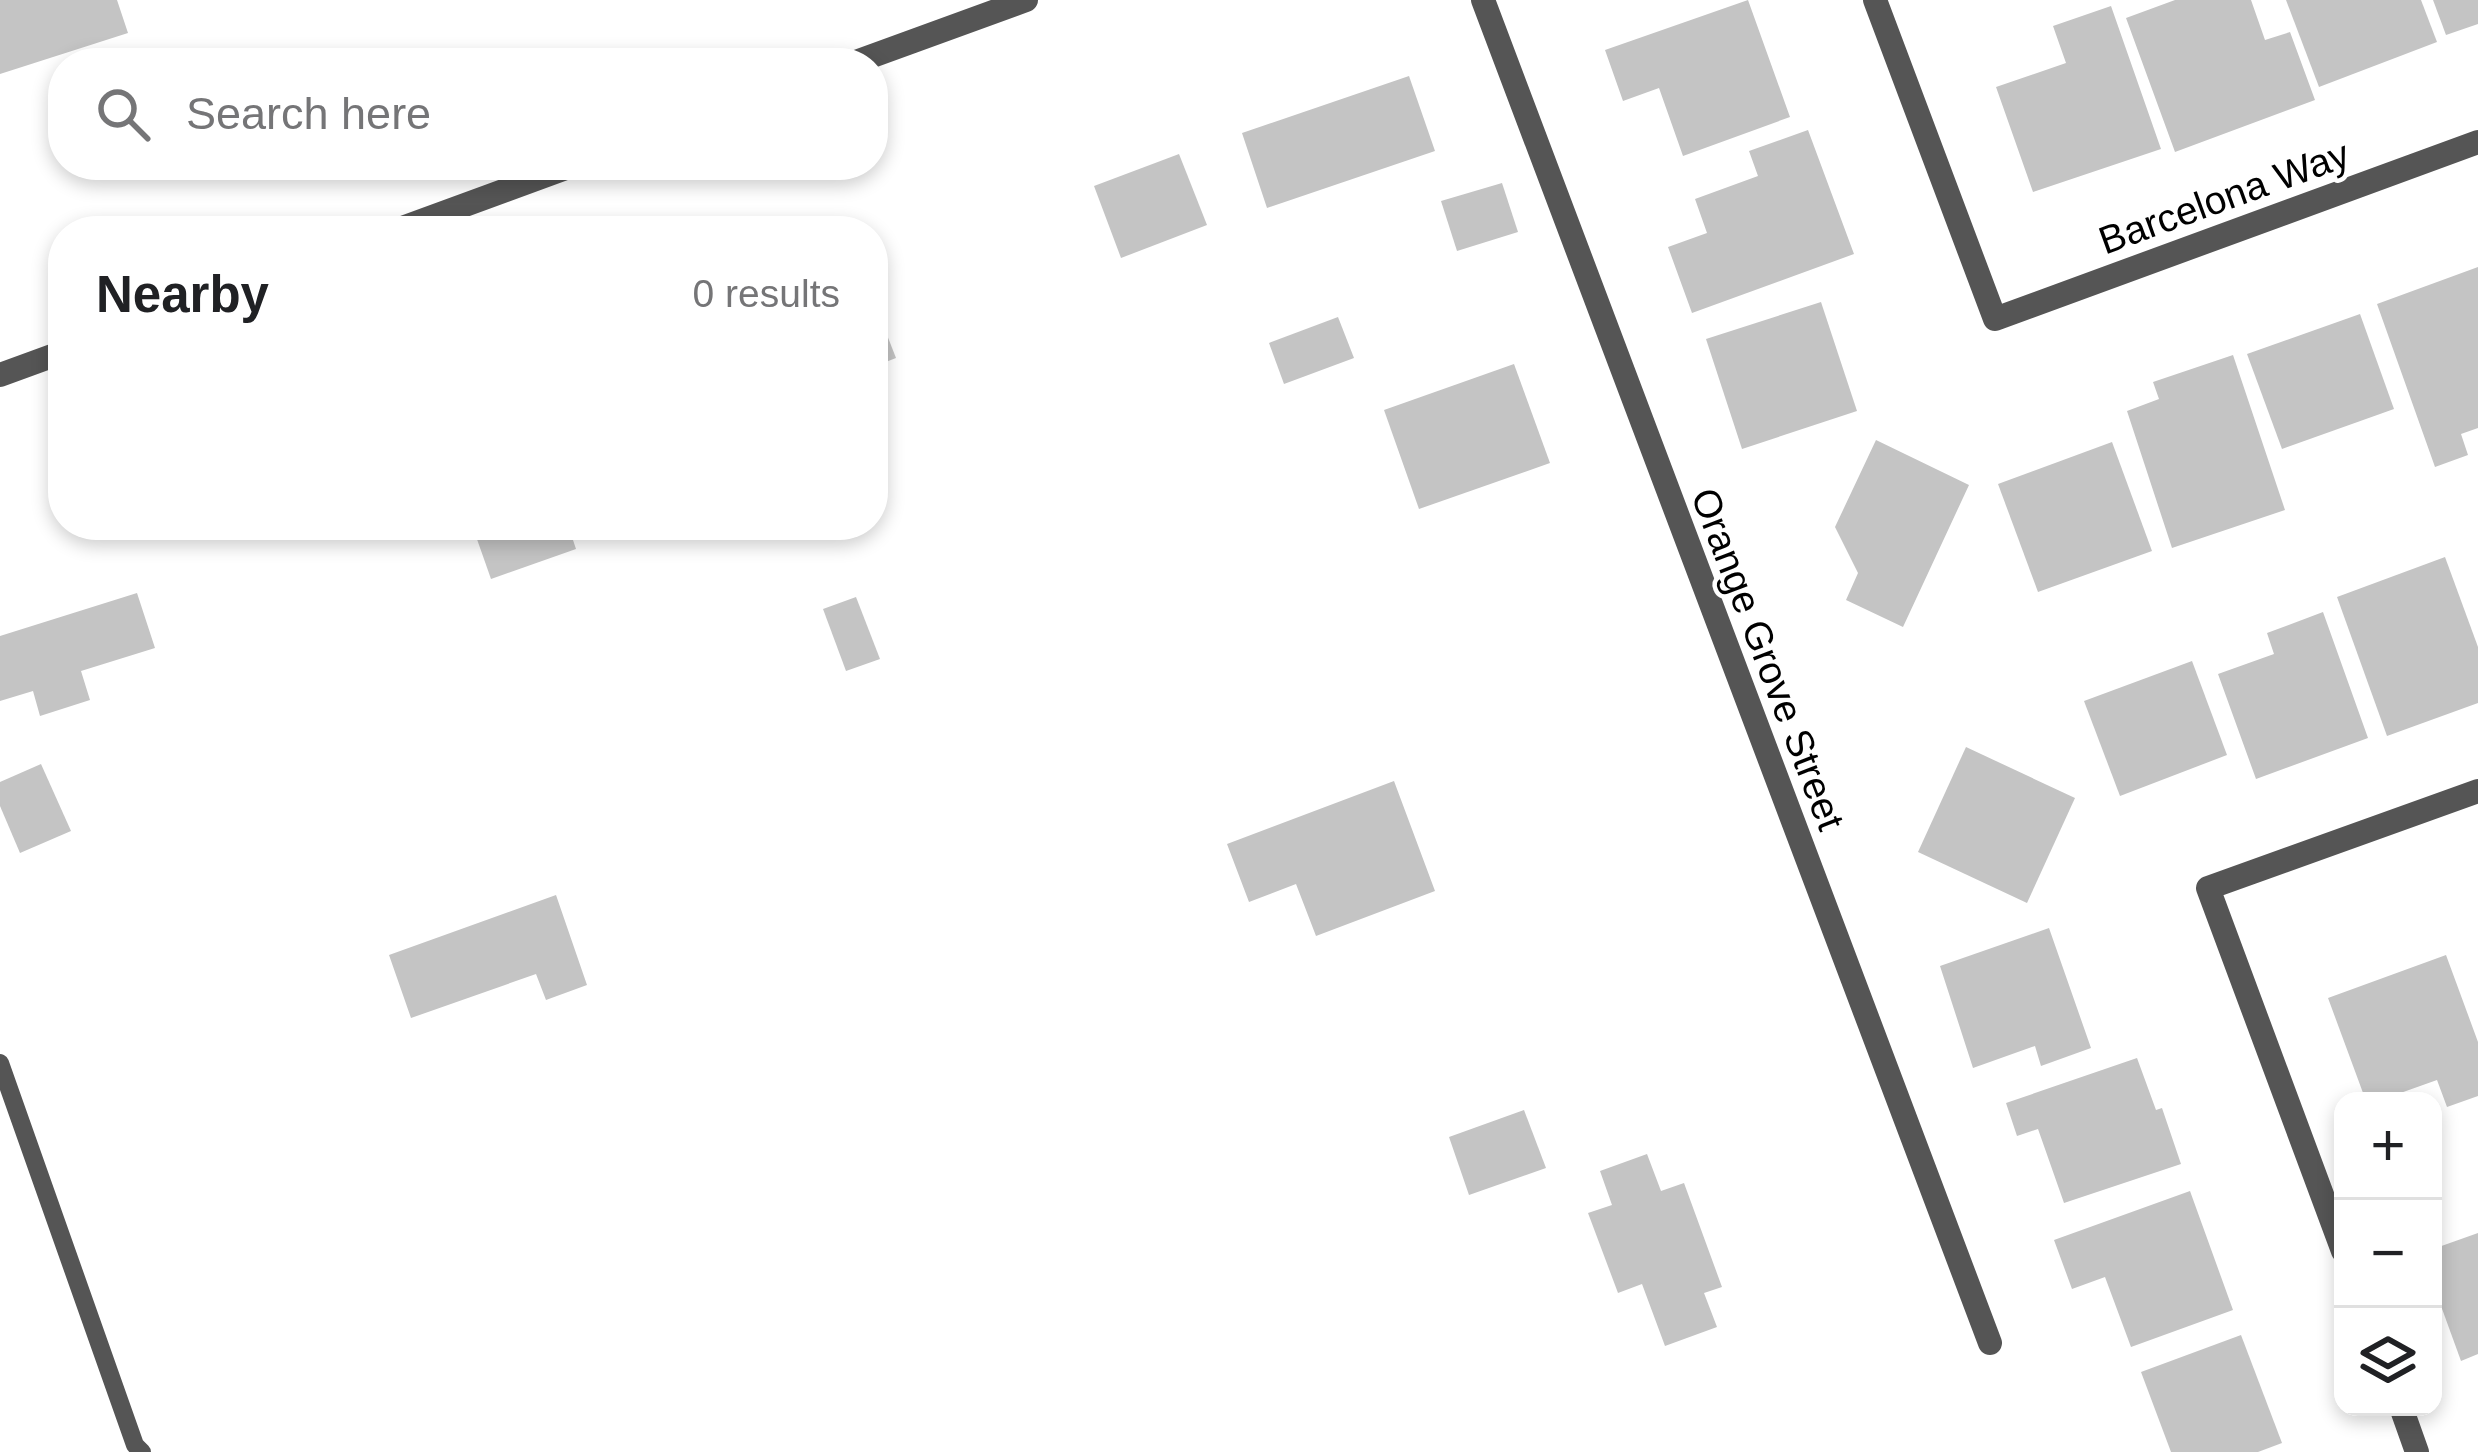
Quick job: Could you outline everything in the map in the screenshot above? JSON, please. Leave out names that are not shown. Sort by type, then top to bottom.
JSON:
[{"type":"street","points":[[888,50],[1026,0]]},
{"type":"street","name":"Orange Grove Street","points":[[1484,0],[1990,1342]]},
{"type":"street","name":"Barcelona Way","points":[[1875,0],[1995,320],[2478,142]]},
{"type":"street","points":[[435,216],[533,180]]},
{"type":"street","points":[[0,375],[48,357]]},
{"type":"street","points":[[2334,1228],[2208,888],[2478,791]]},
{"type":"street","points":[[2404,1416],[2417,1452]]},
{"type":"lane","points":[[0,1063],[135,1445],[142,1452]]},
{"type":"building","points":[[0,0],[117,0],[128,33],[81,48],[48,48],[48,59],[0,74]]},
{"type":"building","points":[[1748,0],[1790,117],[1683,156],[1659,88],[1623,101],[1605,50]]},
{"type":"building","points":[[2175,0],[2251,0],[2265,40],[2290,32],[2315,100],[2175,152],[2126,18]]},
{"type":"building","points":[[2286,0],[2421,0],[2437,42],[2319,87]]},
{"type":"building","points":[[2433,0],[2478,0],[2478,24],[2446,35]]},
{"type":"building","points":[[2111,6],[2161,149],[2033,192],[1996,87],[2066,63],[2053,26]]},
{"type":"building","points":[[1409,76],[1435,151],[1267,208],[1242,133]]},
{"type":"building","points":[[1808,130],[1854,254],[1692,313],[1668,247],[1707,233],[1695,199],[1758,176],[1749,151]]},
{"type":"building","points":[[1179,154],[1207,225],[1121,258],[1094,186]]},
{"type":"building","points":[[1502,183],[1518,232],[1457,251],[1441,201]]},
{"type":"building","points":[[2478,267],[2478,428],[2461,434],[2468,455],[2435,467],[2377,304]]},
{"type":"building","points":[[1821,302],[1857,411],[1742,449],[1706,339]]},
{"type":"building","points":[[2360,314],[2394,409],[2282,449],[2247,354]]},
{"type":"building","points":[[1338,317],[1354,358],[1284,384],[1269,343]]},
{"type":"building","points":[[888,337],[896,358],[888,361]]},
{"type":"building","points":[[2233,355],[2285,510],[2172,548],[2127,411],[2159,399],[2153,382]]},
{"type":"building","points":[[1514,364],[1550,463],[1419,509],[1384,410]]},
{"type":"building","points":[[1876,440],[1969,485],[1903,627],[1846,600],[1858,573],[1835,527]]},
{"type":"building","points":[[2112,442],[2152,551],[2038,592],[1998,484]]},
{"type":"building","points":[[477,540],[573,540],[576,549],[491,579]]},
{"type":"building","points":[[2445,557],[2478,647],[2478,703],[2387,736],[2337,597]]},
{"type":"building","points":[[137,593],[155,648],[81,671],[90,700],[40,716],[33,691],[0,701],[0,636]]},
{"type":"building","points":[[856,597],[880,659],[846,671],[823,609]]},
{"type":"building","points":[[2323,612],[2368,738],[2256,779],[2218,674],[2274,654],[2267,633]]},
{"type":"building","points":[[2192,661],[2227,755],[2120,796],[2084,701]]},
{"type":"building","points":[[1966,747],[2075,798],[2027,903],[1918,852]]},
{"type":"building","points":[[41,764],[71,831],[20,853],[0,806],[0,782]]},
{"type":"building","points":[[1394,781],[1435,891],[1316,936],[1296,884],[1249,902],[1227,844]]},
{"type":"building","points":[[556,895],[587,985],[546,1000],[536,974],[411,1018],[389,955]]},
{"type":"building","points":[[2049,928],[2091,1048],[2041,1066],[2035,1046],[1973,1068],[1940,966]]},
{"type":"building","points":[[2446,955],[2478,1042],[2478,1096],[2447,1107],[2437,1080],[2403,1092],[2363,1092],[2328,998]]},
{"type":"building","points":[[2137,1058],[2156,1110],[2162,1108],[2181,1164],[2064,1203],[2038,1129],[2017,1136],[2006,1103]]},
{"type":"building","points":[[1524,1110],[1546,1168],[1469,1195],[1449,1137]]},
{"type":"building","points":[[1647,1154],[1661,1191],[1684,1183],[1722,1287],[1704,1293],[1717,1327],[1665,1346],[1642,1284],[1618,1293],[1588,1213],[1612,1205],[1600,1171]]},
{"type":"building","points":[[2190,1191],[2233,1310],[2131,1347],[2105,1277],[2072,1289],[2054,1240]]},
{"type":"building","points":[[2478,1233],[2478,1354],[2461,1361],[2442,1309],[2442,1246]]},
{"type":"building","points":[[2241,1335],[2282,1443],[2258,1452],[2171,1452],[2141,1372]]}]
